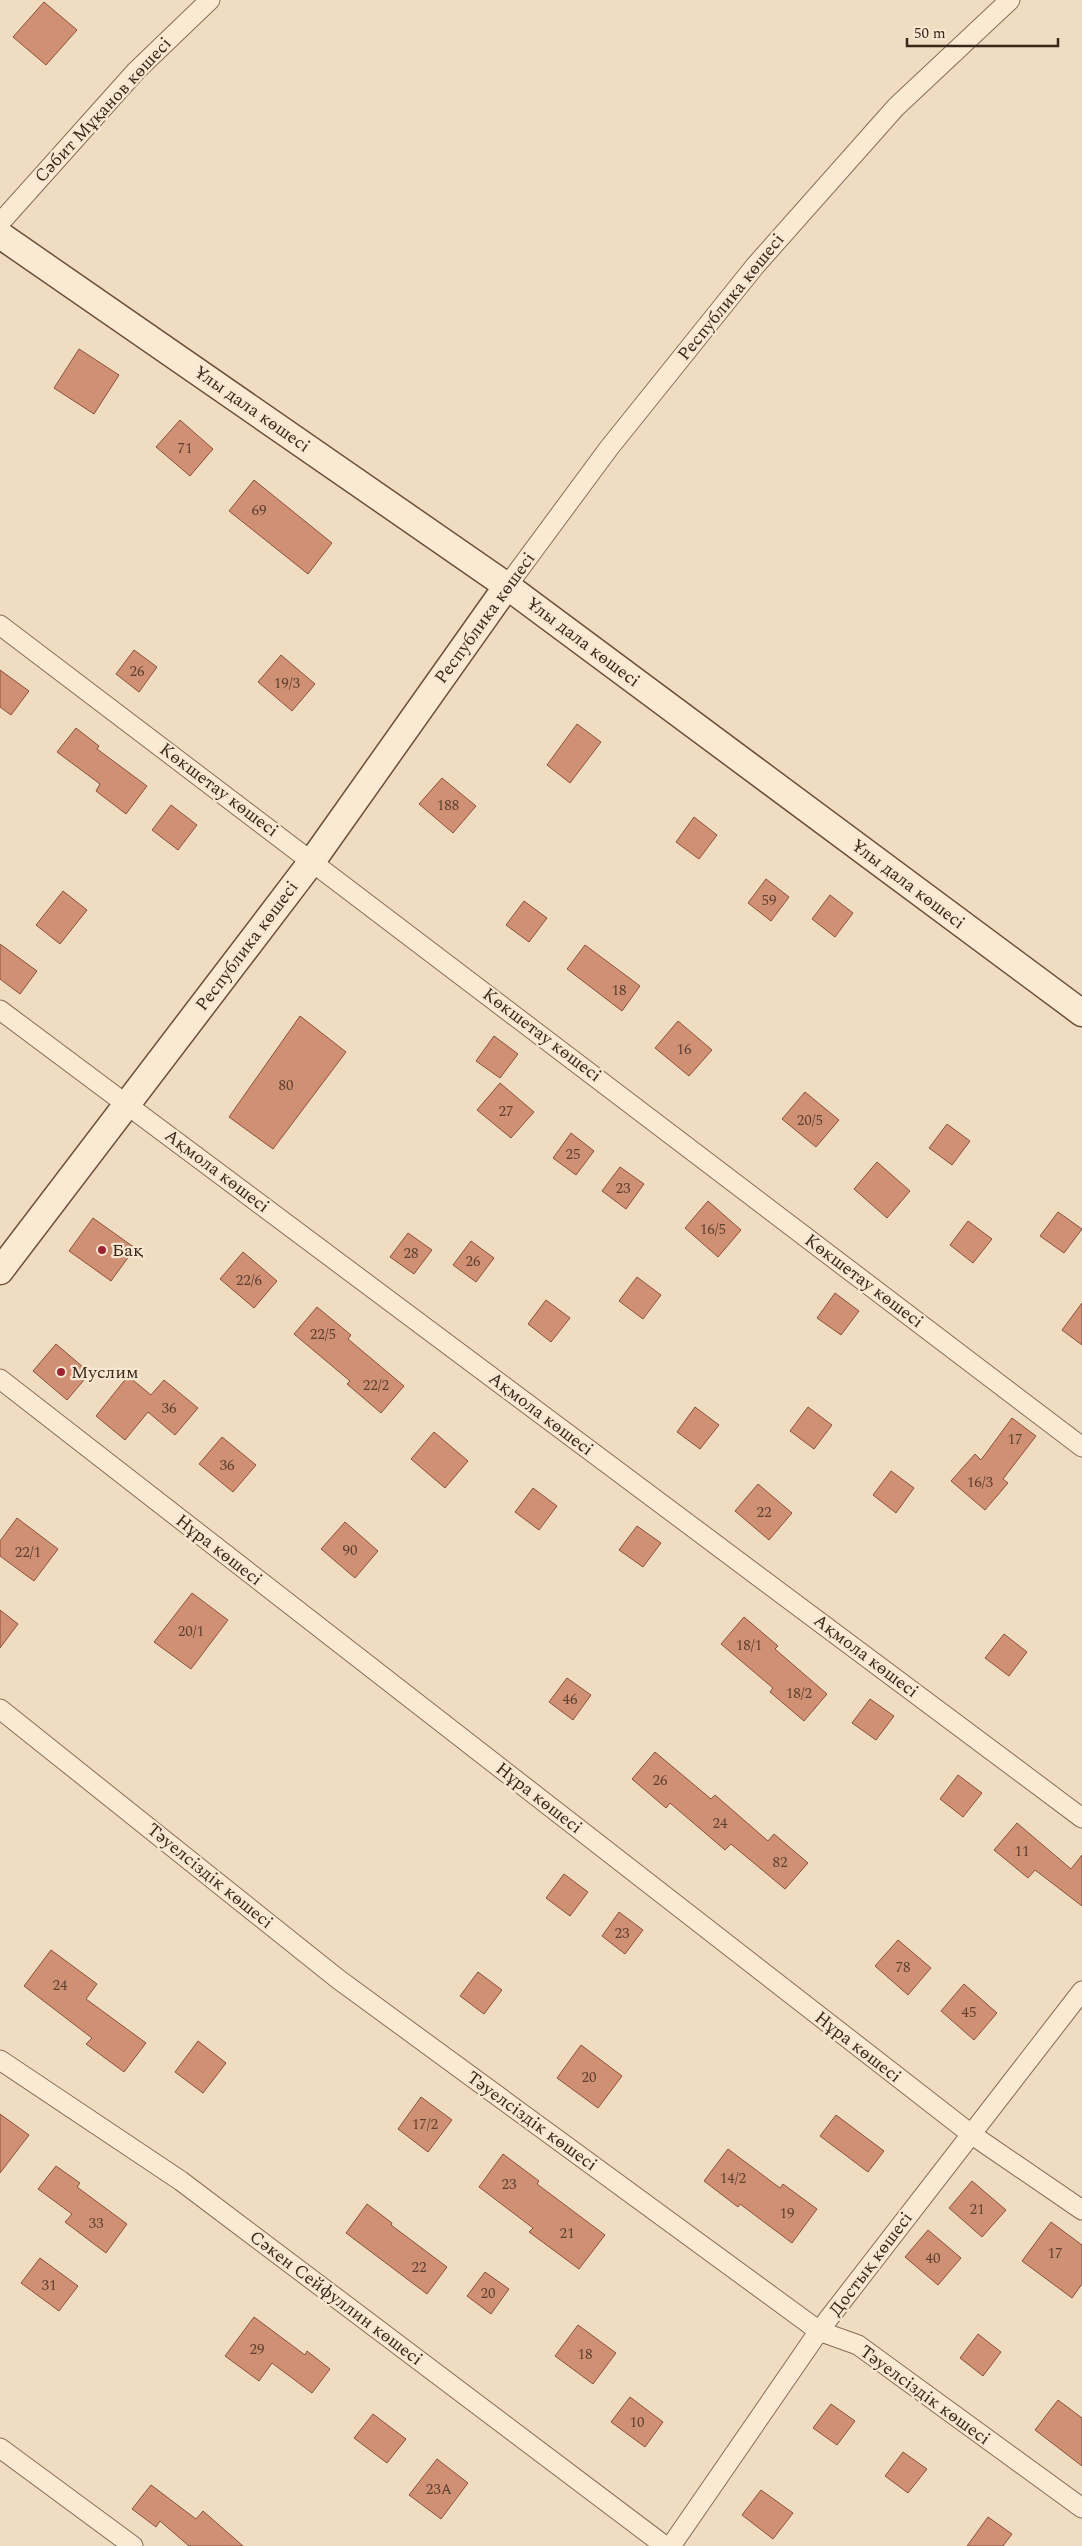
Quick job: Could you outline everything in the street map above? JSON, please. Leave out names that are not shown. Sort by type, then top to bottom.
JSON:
[{"type":"street","name":"Сәбит Мұқанов көшесі","points":[[0,223],[136,71],[210,0]]},
{"type":"street","name":"Республика көшесі","points":[[0,1271],[313,860],[507,586],[609,448],[754,266],[896,107],[1010,0]]},
{"type":"street","name":"Ұлы дала көшесі","points":[[0,235],[507,586],[1082,1013]]},
{"type":"street","name":"Көкшетау көшесі","points":[[0,624],[313,860],[1082,1447]]},
{"type":"street","name":"Ақмола көшесі","points":[[0,1010],[1082,1818]]},
{"type":"street","name":"Нұра көшесі","points":[[0,1380],[971,2134],[1082,2210]]},
{"type":"street","name":"Тәуелсіздік көшесі","points":[[0,1708],[338,1979],[819,2332],[858,2345],[1082,2508]]},
{"type":"street","name":"Достық көшесі","points":[[671,2546],[819,2332],[1082,1991]]},
{"type":"street","name":"Сәкен Сейфуллин көшесі","points":[[0,2060],[181,2181],[666,2546]]},
{"type":"street","points":[[0,2448],[133,2546]]},
{"type":"building","points":[[44,2],[77,30],[46,65],[13,37]]},
{"type":"building","points":[[79,349],[119,375],[94,414],[54,388]]},
{"type":"building","points":[[180,420],[213,449],[190,476],[156,447]]},
{"type":"building","points":[[254,480],[332,543],[308,574],[229,511]]},
{"type":"building","points":[[134,650],[157,667],[139,692],[116,674]]},
{"type":"building","points":[[281,655],[315,684],[292,711],[258,682]]},
{"type":"building","points":[[0,670],[29,691],[11,715],[0,707]]},
{"type":"building","points":[[577,724],[601,742],[570,783],[547,765]]},
{"type":"building","points":[[76,728],[99,746],[97,749],[147,786],[126,814],[96,791],[100,784],[57,752]]},
{"type":"building","points":[[442,778],[476,806],[453,833],[419,804]]},
{"type":"building","points":[[171,805],[197,825],[178,850],[152,830]]},
{"type":"building","points":[[694,817],[717,835],[699,859],[676,842]]},
{"type":"building","points":[[766,879],[789,897],[771,921],[748,903]]},
{"type":"building","points":[[63,891],[87,910],[60,944],[36,925]]},
{"type":"building","points":[[830,895],[853,913],[835,937],[812,919]]},
{"type":"building","points":[[524,901],[547,918],[529,942],[506,925]]},
{"type":"building","points":[[0,944],[37,971],[20,994],[0,979]]},
{"type":"building","points":[[585,945],[640,986],[622,1011],[567,969]]},
{"type":"building","points":[[300,1016],[346,1052],[273,1149],[229,1117]]},
{"type":"building","points":[[678,1021],[712,1050],[689,1076],[655,1048]]},
{"type":"building","points":[[494,1036],[518,1054],[500,1078],[476,1061]]},
{"type":"building","points":[[500,1083],[534,1112],[511,1138],[477,1110]]},
{"type":"building","points":[[805,1092],[839,1120],[816,1147],[782,1119]]},
{"type":"building","points":[[947,1124],[970,1141],[952,1165],[929,1148]]},
{"type":"building","points":[[571,1133],[594,1151],[576,1175],[553,1158]]},
{"type":"building","points":[[877,1162],[910,1191],[887,1218],[854,1189]]},
{"type":"building","points":[[620,1167],[644,1184],[626,1209],[602,1191]]},
{"type":"building","points":[[708,1201],[741,1230],[718,1257],[685,1228]]},
{"type":"building","points":[[1058,1212],[1082,1229],[1064,1253],[1040,1236]]},
{"type":"building","name":"Бақ","points":[[93,1218],[135,1248],[111,1281],[69,1251]]},
{"type":"building","points":[[968,1221],[992,1239],[973,1263],[950,1245]]},
{"type":"building","points":[[408,1233],[432,1250],[414,1274],[390,1257]]},
{"type":"building","points":[[471,1241],[494,1258],[476,1282],[453,1265]]},
{"type":"building","points":[[243,1252],[277,1281],[254,1308],[220,1279]]},
{"type":"building","points":[[637,1277],[661,1295],[643,1319],[619,1301]]},
{"type":"building","points":[[835,1293],[859,1311],[841,1335],[817,1318]]},
{"type":"building","points":[[546,1300],[570,1318],[551,1342],[528,1324]]},
{"type":"building","points":[[1082,1303],[1082,1345],[1062,1330]]},
{"type":"building","points":[[317,1307],[351,1335],[348,1339],[404,1386],[381,1413],[347,1384],[350,1381],[294,1334]]},
{"type":"building","name":"Муслим","points":[[56,1344],[90,1373],[67,1400],[33,1371]]},
{"type":"building","points":[[128,1376],[151,1395],[164,1380],[198,1408],[175,1435],[148,1412],[125,1440],[96,1416]]},
{"type":"building","points":[[695,1407],[719,1425],[700,1449],[677,1432]]},
{"type":"building","points":[[808,1407],[832,1425],[814,1449],[790,1431]]},
{"type":"building","points":[[1012,1418],[1036,1436],[1003,1479],[1008,1483],[985,1510],[951,1481],[975,1454],[981,1460]]},
{"type":"building","points":[[434,1432],[468,1461],[445,1488],[411,1459]]},
{"type":"building","points":[[222,1437],[256,1465],[233,1492],[199,1464]]},
{"type":"building","points":[[891,1471],[914,1488],[896,1513],[873,1495]]},
{"type":"building","points":[[758,1484],[792,1513],[769,1540],[735,1511]]},
{"type":"building","points":[[533,1488],[557,1506],[539,1530],[515,1512]]},
{"type":"building","points":[[17,1518],[58,1549],[34,1581],[0,1556],[0,1541]]},
{"type":"building","points":[[345,1522],[378,1551],[355,1578],[321,1549]]},
{"type":"building","points":[[637,1526],[661,1543],[643,1567],[619,1550]]},
{"type":"building","points":[[192,1593],[228,1620],[191,1669],[154,1642]]},
{"type":"building","points":[[0,1610],[18,1624],[0,1648]]},
{"type":"building","points":[[744,1617],[778,1646],[775,1649],[827,1694],[804,1721],[770,1692],[773,1688],[721,1644]]},
{"type":"building","points":[[1004,1634],[1027,1652],[1009,1676],[985,1658]]},
{"type":"building","points":[[567,1678],[591,1695],[573,1720],[549,1702]]},
{"type":"building","points":[[870,1699],[894,1716],[876,1740],[852,1723]]},
{"type":"building","points":[[655,1752],[711,1799],[715,1795],[768,1841],[774,1834],[808,1863],[785,1889],[731,1844],[725,1850],[670,1803],[666,1808],[632,1779]]},
{"type":"building","points":[[958,1775],[982,1793],[963,1817],[940,1799]]},
{"type":"building","points":[[1017,1823],[1071,1869],[1082,1855],[1082,1906],[1035,1870],[1028,1878],[994,1850]]},
{"type":"building","points":[[564,1874],[588,1892],[570,1916],[546,1898]]},
{"type":"building","points":[[619,1912],[643,1930],[625,1954],[602,1936]]},
{"type":"building","points":[[898,1940],[931,1968],[908,1995],[875,1966]]},
{"type":"building","points":[[51,1950],[97,1984],[86,1999],[146,2043],[124,2072],[86,2044],[92,2038],[24,1986]]},
{"type":"building","points":[[478,1972],[502,1990],[484,2014],[460,1996]]},
{"type":"building","points":[[964,1984],[997,2013],[974,2040],[941,2011]]},
{"type":"building","points":[[198,2041],[226,2063],[203,2093],[175,2072]]},
{"type":"building","points":[[581,2045],[622,2076],[598,2108],[557,2078]]},
{"type":"building","points":[[421,2097],[452,2120],[428,2152],[398,2129]]},
{"type":"building","points":[[0,2114],[29,2135],[0,2173]]},
{"type":"building","points":[[836,2115],[884,2151],[868,2172],[820,2136]]},
{"type":"building","points":[[728,2149],[780,2188],[783,2184],[817,2209],[792,2243],[740,2204],[738,2207],[704,2181]]},
{"type":"building","points":[[503,2154],[539,2181],[537,2184],[605,2235],[579,2269],[529,2232],[533,2228],[479,2187]]},
{"type":"building","points":[[56,2166],[80,2183],[77,2187],[127,2224],[106,2253],[65,2222],[72,2214],[38,2189]]},
{"type":"building","points":[[972,2181],[1006,2210],[982,2237],[949,2208]]},
{"type":"building","points":[[367,2204],[392,2223],[391,2225],[447,2267],[427,2294],[346,2233]]},
{"type":"building","points":[[1051,2222],[1082,2245],[1082,2284],[1072,2298],[1022,2261]]},
{"type":"building","points":[[928,2230],[961,2258],[938,2285],[905,2257]]},
{"type":"building","points":[[40,2258],[78,2286],[59,2311],[21,2283]]},
{"type":"building","points":[[485,2272],[509,2289],[491,2314],[467,2296]]},
{"type":"building","points":[[254,2317],[305,2355],[307,2351],[330,2369],[312,2393],[272,2363],[259,2381],[225,2356]]},
{"type":"building","points":[[578,2325],[616,2353],[593,2384],[555,2356]]},
{"type":"building","points":[[978,2334],[1001,2352],[983,2376],[960,2358]]},
{"type":"building","points":[[630,2397],[663,2422],[645,2447],[611,2422]]},
{"type":"building","points":[[1058,2400],[1082,2418],[1082,2466],[1035,2430]]},
{"type":"building","points":[[831,2404],[855,2421],[837,2445],[813,2428]]},
{"type":"building","points":[[373,2414],[406,2439],[387,2463],[354,2438]]},
{"type":"building","points":[[903,2452],[927,2469],[908,2493],[885,2476]]},
{"type":"building","points":[[437,2459],[468,2483],[441,2519],[409,2495]]},
{"type":"building","points":[[151,2485],[196,2519],[203,2511],[243,2546],[189,2546],[160,2521],[156,2527],[132,2509]]},
{"type":"building","points":[[761,2490],[793,2513],[773,2539],[742,2515]]},
{"type":"building","points":[[988,2517],[1012,2534],[1003,2546],[967,2546]]},
{"type":"place","name":"Бақ","points":[[102,1250]]},
{"type":"place","name":"Муслим","points":[[61,1372]]}]
